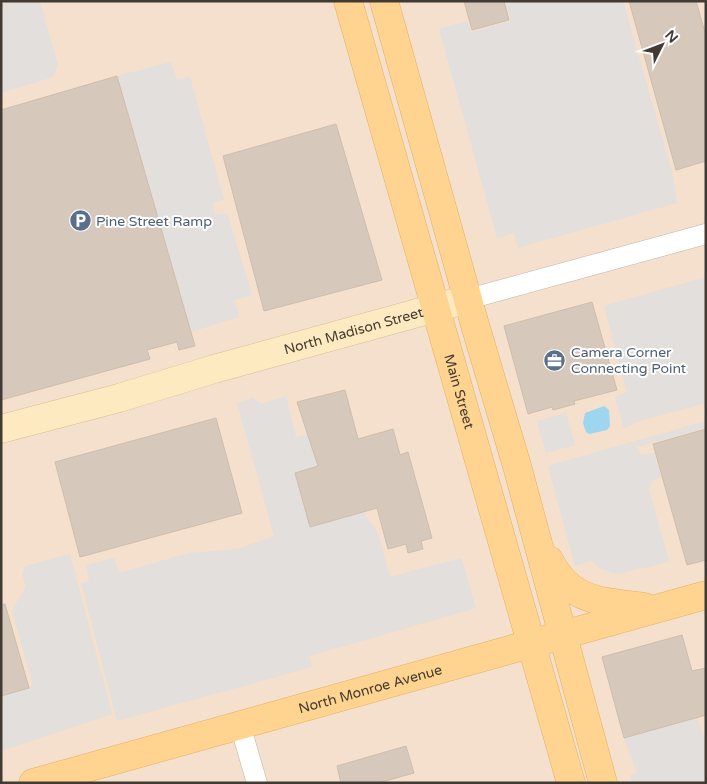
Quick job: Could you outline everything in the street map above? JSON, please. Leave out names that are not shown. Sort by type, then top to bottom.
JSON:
[{"type":"main road","name":"Main Street","points":[[348,1],[571,783]]},
{"type":"main road","points":[[384,1],[535,534],[603,783]]},
{"type":"main road","name":"North Madison Street","points":[[1,428],[119,398],[214,368],[468,299]]},
{"type":"main road","points":[[535,534],[560,578],[571,590],[594,599],[656,608]]},
{"type":"main road","name":"North Monroe Avenue","points":[[33,783],[706,595]]},
{"type":"street","name":"North Madison Street","points":[[468,299],[706,234]]},
{"type":"street","points":[[240,725],[257,783]]},
{"type":"shaded area","points":[[1,1],[706,1],[706,783],[1,783]]},
{"type":"shaded area","points":[[1,1],[40,1],[58,65],[53,77],[1,93]]},
{"type":"shaded area","points":[[505,1],[623,1],[672,172],[677,203],[518,248],[514,233],[497,238],[439,29],[467,21],[471,32],[511,21]]},
{"type":"shaded area","points":[[171,62],[177,80],[190,77],[224,200],[212,203],[215,215],[227,213],[252,295],[235,300],[239,317],[191,332],[117,76]]},
{"type":"shaded area","points":[[706,277],[706,403],[637,422],[624,429],[615,398],[627,392],[604,306]]},
{"type":"shaded area","points":[[286,396],[296,437],[309,434],[378,533],[390,577],[461,558],[476,608],[309,656],[312,667],[117,721],[81,583],[89,582],[86,565],[114,558],[119,573],[189,553],[237,549],[274,536],[237,403],[253,398],[261,404]]},
{"type":"shaded area","points":[[566,413],[575,445],[546,453],[537,421]]},
{"type":"shaded area","points":[[706,421],[706,428],[636,447],[641,455],[654,453],[661,477],[651,482],[649,490],[669,562],[617,574],[601,569],[591,561],[575,566],[548,466]]},
{"type":"shaded area","points":[[70,554],[112,714],[1,751],[1,695],[33,686],[12,610],[26,587],[22,573],[26,566]]},
{"type":"shaded area","points":[[697,718],[704,738],[706,738],[706,783],[632,783],[630,775],[637,773],[624,738]]},
{"type":"water","points":[[604,406],[609,410],[610,426],[607,430],[589,434],[586,432],[583,423],[585,413]]},
{"type":"building","points":[[464,1],[504,1],[509,20],[472,30]]},
{"type":"building","points":[[629,1],[696,1],[706,36],[706,161],[676,170]]},
{"type":"building","name":"Pine Street Ramp","points":[[117,76],[195,346],[179,350],[177,342],[147,350],[150,359],[1,400],[1,110]]},
{"type":"building","points":[[336,124],[382,280],[264,311],[223,156]]},
{"type":"building","points":[[592,302],[617,390],[574,401],[575,404],[553,410],[552,407],[528,414],[504,326]]},
{"type":"building","points":[[345,390],[358,439],[393,429],[400,455],[408,452],[432,538],[421,541],[423,549],[408,553],[406,544],[388,549],[377,508],[310,527],[295,473],[318,466],[297,402]]},
{"type":"building","points":[[216,418],[242,513],[80,557],[55,462]]},
{"type":"building","points":[[706,429],[706,560],[687,565],[653,444]]},
{"type":"building","points":[[5,604],[29,688],[1,696],[1,605]]},
{"type":"building","points":[[682,635],[692,671],[706,668],[706,715],[624,738],[602,657]]},
{"type":"building","points":[[406,746],[414,773],[378,783],[341,783],[337,766]]},
{"type":"place","name":"Pine Street Ramp","points":[[80,221]]},
{"type":"place","name":"Camera Corner Connecting Point","points":[[555,360]]}]
